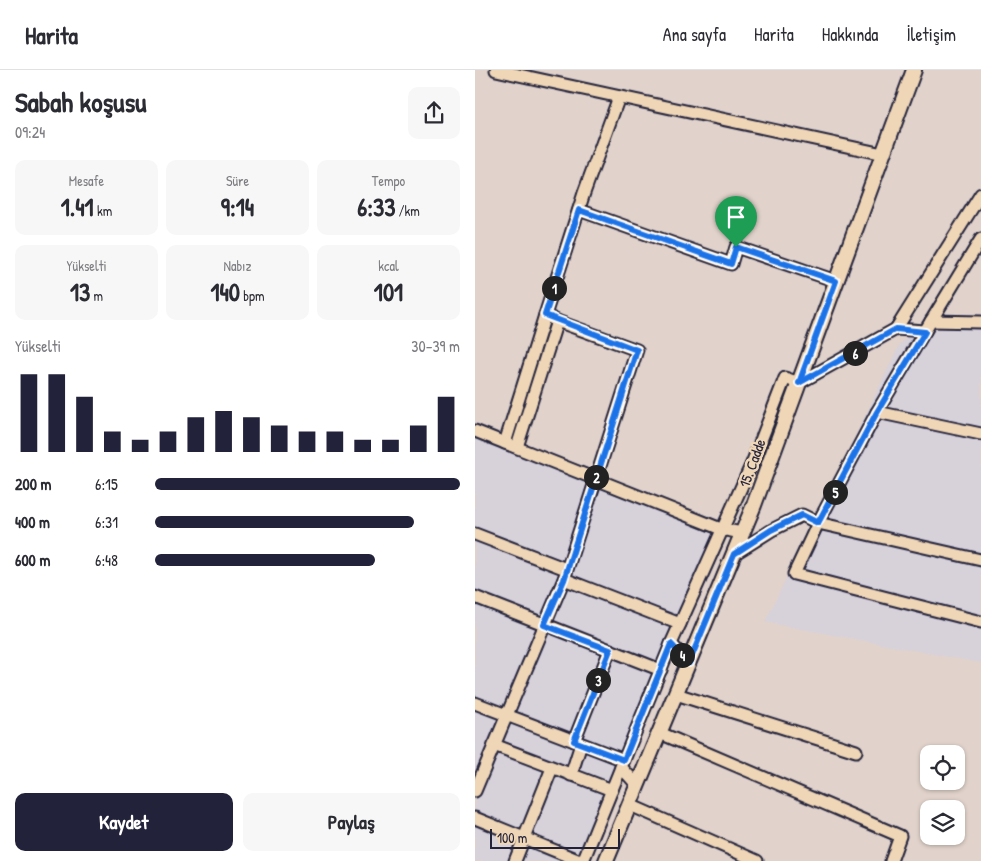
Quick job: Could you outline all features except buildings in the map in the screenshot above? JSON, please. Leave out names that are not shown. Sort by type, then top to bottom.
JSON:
[{"type":"main road","name":"15. Cadde","points":[[606,861],[734,554],[914,70]]},
{"type":"street","points":[[496,70],[883,154]]},
{"type":"street","points":[[505,443],[579,210],[619,97]]},
{"type":"street","points":[[896,329],[981,194]]},
{"type":"street","points":[[579,210],[731,264],[736,247],[836,281]]},
{"type":"street","points":[[981,239],[877,412],[818,523],[794,574],[981,622]]},
{"type":"street","points":[[475,791],[565,574],[637,350],[545,315]]},
{"type":"street","points":[[517,447],[557,321]]},
{"type":"street","points":[[475,818],[582,861],[671,644],[753,461],[785,378],[799,383],[896,329],[981,322]]},
{"type":"street","points":[[877,412],[981,434]]},
{"type":"street","points":[[475,431],[595,480],[623,488],[721,529],[742,533]]},
{"type":"street","points":[[734,554],[771,530],[802,515],[818,523],[981,560]]},
{"type":"street","points":[[475,534],[680,624]]},
{"type":"street","points":[[475,597],[661,670]]},
{"type":"street","points":[[671,644],[689,663]]},
{"type":"street","points":[[571,775],[577,742],[610,650]]},
{"type":"street","points":[[676,694],[856,751]]},
{"type":"street","points":[[475,702],[577,742],[623,764],[638,786]]},
{"type":"street","points":[[660,733],[900,836],[891,861]]},
{"type":"street","points":[[494,745],[612,790]]},
{"type":"street","points":[[515,861],[552,768]]},
{"type":"street","points":[[630,805],[757,861]]},
{"type":"shaded area","points":[[936,313],[981,315],[981,663],[765,622],[900,344]]},
{"type":"shaded area","points":[[475,427],[726,526],[587,861],[475,861]]},
{"type":"route","points":[[579,210],[731,264],[736,247],[836,281],[799,383],[896,329],[925,332],[877,412],[818,523],[802,515],[771,530],[734,554],[689,663],[671,644],[624,760],[574,741],[610,650],[544,625],[564,580],[637,350],[545,315],[579,210]]}]
